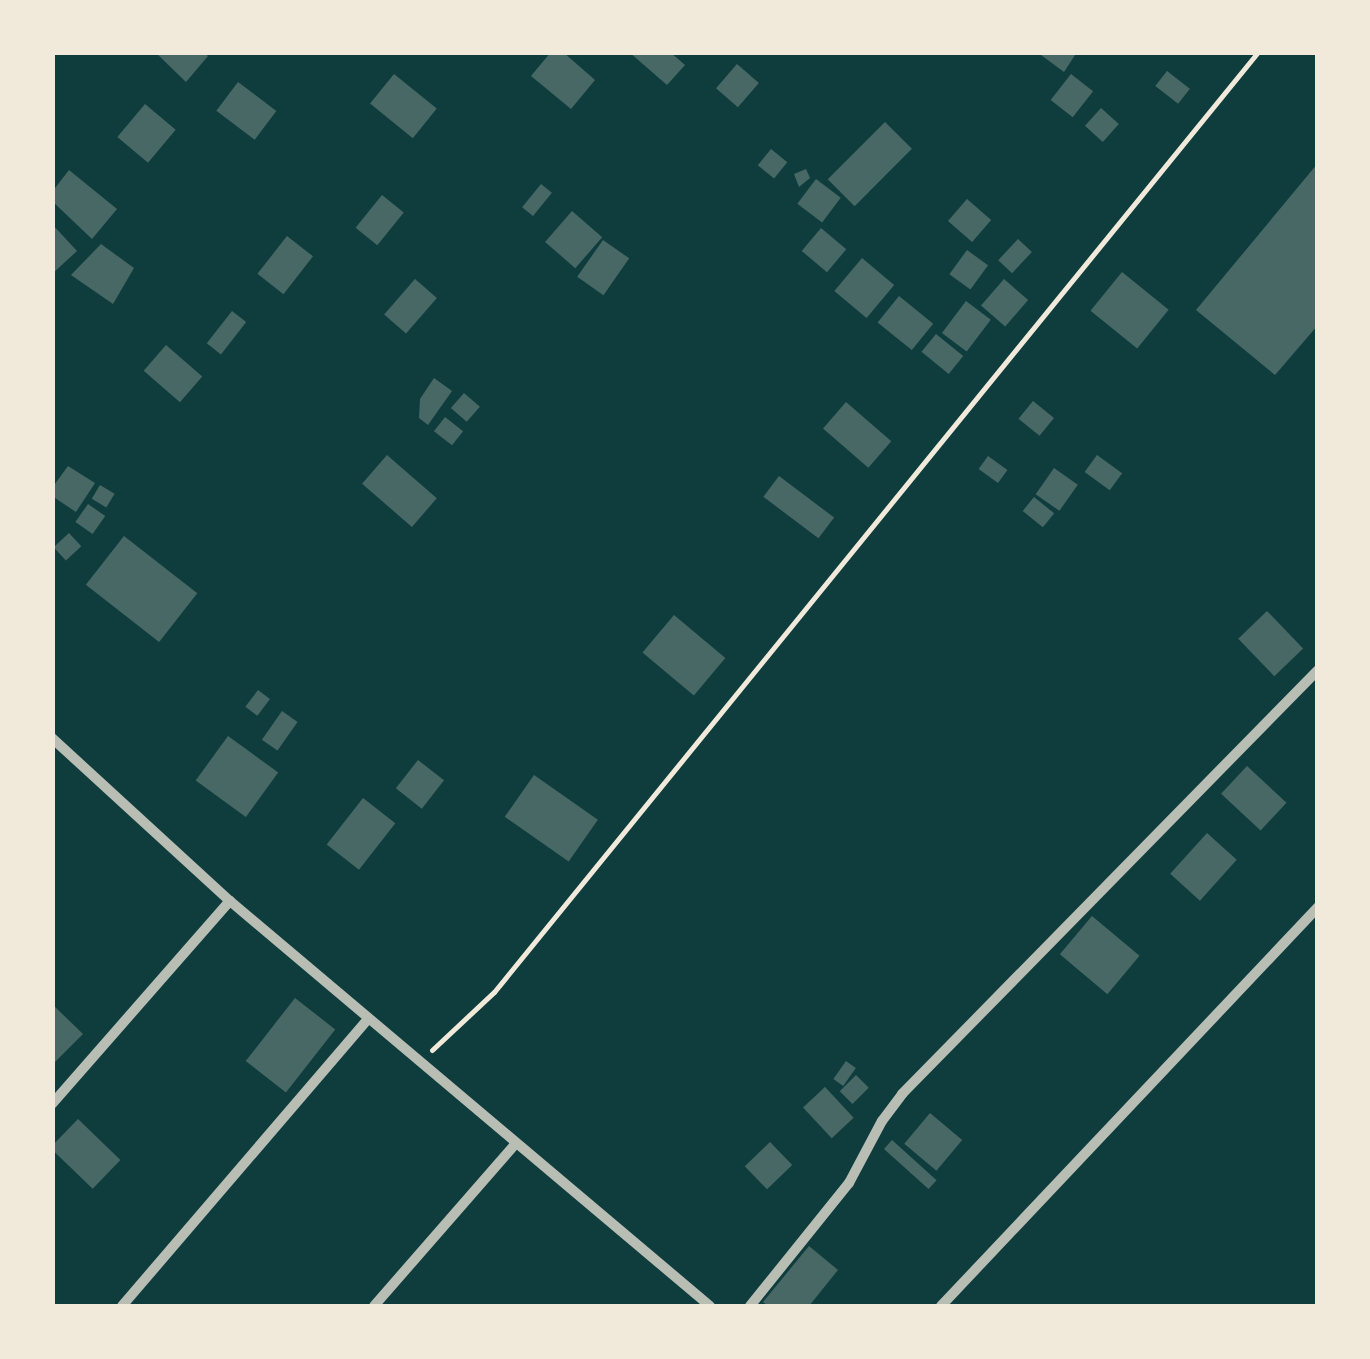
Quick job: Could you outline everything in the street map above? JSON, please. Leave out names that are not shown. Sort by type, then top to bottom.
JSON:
[{"type":"street","points":[[750,1306],[849,1183],[882,1121],[902,1094],[1318,670]]},
{"type":"street","points":[[52,738],[230,901],[710,1306]]},
{"type":"street","points":[[52,1104],[230,901]]},
{"type":"street","points":[[941,1306],[1318,907]]},
{"type":"street","points":[[122,1306],[368,1019]]},
{"type":"street","points":[[374,1306],[516,1143]]},
{"type":"path","points":[[419,1062],[494,992],[1258,52]]},
{"type":"building","points":[[155,52],[203,52],[208,56],[186,82]]},
{"type":"building","points":[[551,52],[563,52],[595,80],[571,109],[531,76]]},
{"type":"building","points":[[629,52],[670,52],[685,65],[667,85]]},
{"type":"building","points":[[1037,52],[1077,52],[1064,72]]},
{"type":"building","points":[[737,64],[759,83],[738,107],[716,88]]},
{"type":"building","points":[[1167,71],[1190,89],[1178,104],[1155,86]]},
{"type":"building","points":[[394,74],[437,109],[413,138],[370,104]]},
{"type":"building","points":[[1071,74],[1093,91],[1073,117],[1051,100]]},
{"type":"building","points":[[238,82],[276,111],[255,140],[216,111]]},
{"type":"building","points":[[145,104],[176,130],[148,163],[117,137]]},
{"type":"building","points":[[1101,108],[1119,124],[1103,142],[1085,126]]},
{"type":"building","points":[[885,122],[912,149],[855,206],[828,179]]},
{"type":"building","points":[[771,149],[787,162],[774,179],[758,165]]},
{"type":"building","points":[[1318,163],[1318,325],[1275,375],[1196,310]]},
{"type":"building","points":[[806,169],[810,178],[799,187],[794,174]]},
{"type":"building","points":[[69,170],[117,209],[92,239],[52,201],[52,192]]},
{"type":"building","points":[[816,179],[841,198],[822,222],[797,204]]},
{"type":"building","points":[[541,184],[552,193],[533,216],[522,207]]},
{"type":"building","points":[[382,195],[404,213],[377,245],[356,228]]},
{"type":"building","points":[[967,199],[991,220],[972,242],[948,221]]},
{"type":"building","points":[[572,211],[602,237],[575,268],[545,242]]},
{"type":"building","points":[[52,224],[77,251],[52,274]]},
{"type":"building","points":[[821,228],[846,249],[827,272],[802,251]]},
{"type":"building","points":[[287,236],[313,256],[283,294],[257,274]]},
{"type":"building","points":[[1018,239],[1032,252],[1012,273],[998,260]]},
{"type":"building","points":[[603,240],[629,258],[603,295],[577,277]]},
{"type":"building","points":[[101,244],[134,268],[113,304],[71,275]]},
{"type":"building","points":[[967,250],[988,265],[970,290],[949,274]]},
{"type":"building","points":[[862,258],[894,285],[867,318],[834,291]]},
{"type":"building","points":[[1122,272],[1169,310],[1137,349],[1091,311]]},
{"type":"building","points":[[415,279],[437,298],[406,333],[384,314]]},
{"type":"building","points":[[1004,279],[1028,300],[1005,326],[981,305]]},
{"type":"building","points":[[899,296],[933,324],[912,350],[878,322]]},
{"type":"building","points":[[966,301],[991,320],[967,352],[942,333]]},
{"type":"building","points":[[232,311],[246,322],[221,354],[207,343]]},
{"type":"building","points":[[936,334],[963,356],[949,374],[922,352]]},
{"type":"building","points":[[166,345],[202,376],[180,402],[144,371]]},
{"type":"building","points":[[434,378],[452,391],[428,425],[419,418],[420,399]]},
{"type":"building","points":[[464,393],[480,407],[467,422],[451,408]]},
{"type":"building","points":[[1033,401],[1054,418],[1040,436],[1019,419]]},
{"type":"building","points":[[846,402],[891,441],[868,468],[823,428]]},
{"type":"building","points":[[445,417],[463,431],[452,445],[434,431]]},
{"type":"building","points":[[387,455],[437,498],[412,527],[362,484]]},
{"type":"building","points":[[1097,455],[1122,473],[1110,490],[1085,472]]},
{"type":"building","points":[[988,456],[1007,470],[998,483],[979,469]]},
{"type":"building","points":[[68,466],[95,483],[76,512],[52,496],[52,488]]},
{"type":"building","points":[[1054,468],[1078,485],[1059,511],[1036,494]]},
{"type":"building","points":[[779,476],[834,518],[818,538],[763,497]]},
{"type":"building","points":[[100,485],[115,494],[106,507],[92,499]]},
{"type":"building","points":[[1034,497],[1054,513],[1043,527],[1023,511]]},
{"type":"building","points":[[88,504],[105,516],[93,534],[75,522]]},
{"type":"building","points":[[69,533],[81,546],[66,560],[54,547]]},
{"type":"building","points":[[124,536],[197,593],[159,642],[86,585]]},
{"type":"building","points":[[1267,611],[1303,648],[1274,676],[1238,639]]},
{"type":"building","points":[[674,615],[725,658],[694,696],[643,653]]},
{"type":"building","points":[[258,690],[270,699],[257,716],[245,707]]},
{"type":"building","points":[[282,711],[298,722],[277,751],[262,740]]},
{"type":"building","points":[[228,736],[278,772],[246,817],[196,780]]},
{"type":"building","points":[[418,760],[444,780],[422,809],[396,788]]},
{"type":"building","points":[[1247,766],[1286,803],[1261,831],[1221,794]]},
{"type":"building","points":[[534,775],[598,820],[569,862],[505,817]]},
{"type":"building","points":[[363,798],[395,823],[359,870],[327,844]]},
{"type":"building","points":[[1207,833],[1237,860],[1200,901],[1170,874]]},
{"type":"building","points":[[1092,916],[1139,956],[1107,994],[1060,954]]},
{"type":"building","points":[[295,998],[335,1029],[286,1092],[246,1061]]},
{"type":"building","points":[[52,1004],[83,1034],[52,1065]]},
{"type":"building","points":[[846,1061],[856,1068],[843,1086],[833,1079]]},
{"type":"building","points":[[856,1075],[869,1088],[852,1104],[840,1091]]},
{"type":"building","points":[[825,1087],[854,1118],[832,1138],[803,1107]]},
{"type":"building","points":[[930,1113],[962,1140],[936,1171],[904,1144]]},
{"type":"building","points":[[78,1119],[120,1160],[93,1189],[52,1149]]},
{"type":"building","points":[[892,1140],[937,1180],[929,1189],[884,1149]]},
{"type":"building","points":[[770,1142],[792,1165],[767,1189],[745,1166]]},
{"type":"building","points":[[809,1246],[838,1270],[809,1306],[768,1306],[763,1302]]}]
